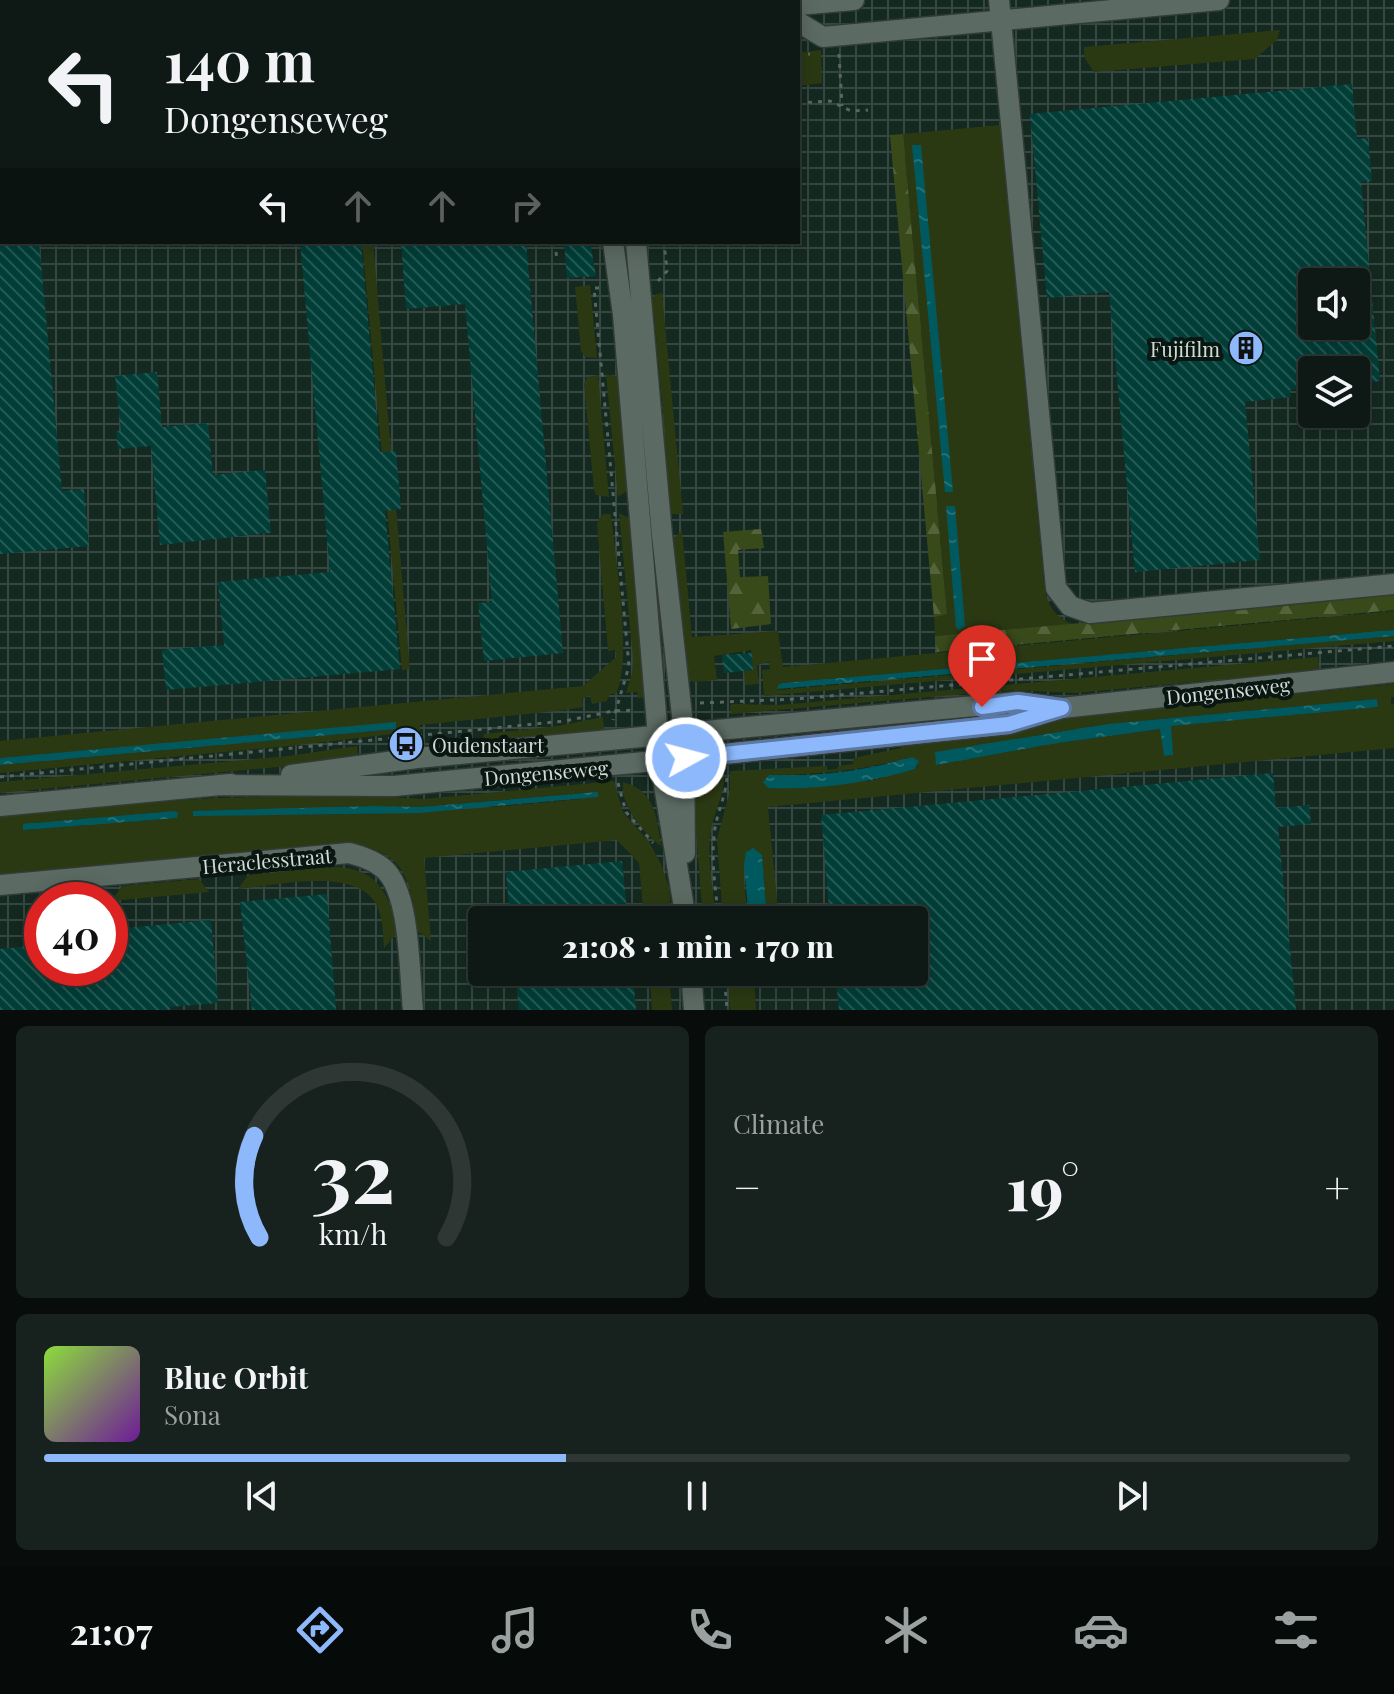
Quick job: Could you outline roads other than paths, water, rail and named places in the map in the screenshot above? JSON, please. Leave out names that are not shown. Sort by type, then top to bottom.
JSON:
[{"type":"street","points":[[800,5],[854,0]]},
{"type":"street","points":[[800,23],[823,37],[1000,10],[1219,0]]},
{"type":"street","points":[[1000,10],[1056,588],[1070,606],[1090,613],[1394,584]]},
{"type":"street","points":[[614,244],[629,285],[684,734],[685,906]]},
{"type":"street","points":[[636,244],[629,285],[658,736],[684,906]]},
{"type":"street","name":"Dongenseweg","points":[[219,785],[394,786],[660,761],[1009,724],[1062,708],[1394,672]]},
{"type":"street","name":"Dongenseweg","points":[[0,806],[219,785],[417,758],[1018,702],[1062,708]]},
{"type":"street","name":"Heraclesstraat","points":[[0,885],[349,853],[359,856],[384,869],[395,883],[403,903],[413,1010]]},
{"type":"street","points":[[692,986],[694,1010]]},
{"type":"water","points":[[912,145],[921,145],[953,492],[945,492]]},
{"type":"water","points":[[946,506],[955,506],[965,626],[959,630],[956,627]]},
{"type":"water","points":[[1394,630],[1394,636],[777,689],[783,683]]},
{"type":"water","points":[[1377,699],[1378,707],[1171,726],[1173,755],[1164,756],[1160,729],[1051,744],[936,765],[935,752],[1108,724]]},
{"type":"water","points":[[396,722],[396,729],[0,765],[0,758]]},
{"type":"water","points":[[912,757],[919,761],[915,769],[861,782],[824,787],[768,788],[763,782],[769,775],[841,772]]},
{"type":"water","points":[[598,792],[598,797],[419,813],[193,816],[193,811],[420,807]]},
{"type":"water","points":[[175,811],[177,818],[23,830],[23,824]]},
{"type":"water","points":[[753,848],[762,855],[766,906],[748,906],[744,865],[746,852]]},
{"type":"place","name":"Fujifilm","points":[[1246,348]]},
{"type":"place","name":"Oudenstaart","points":[[406,744]]}]
